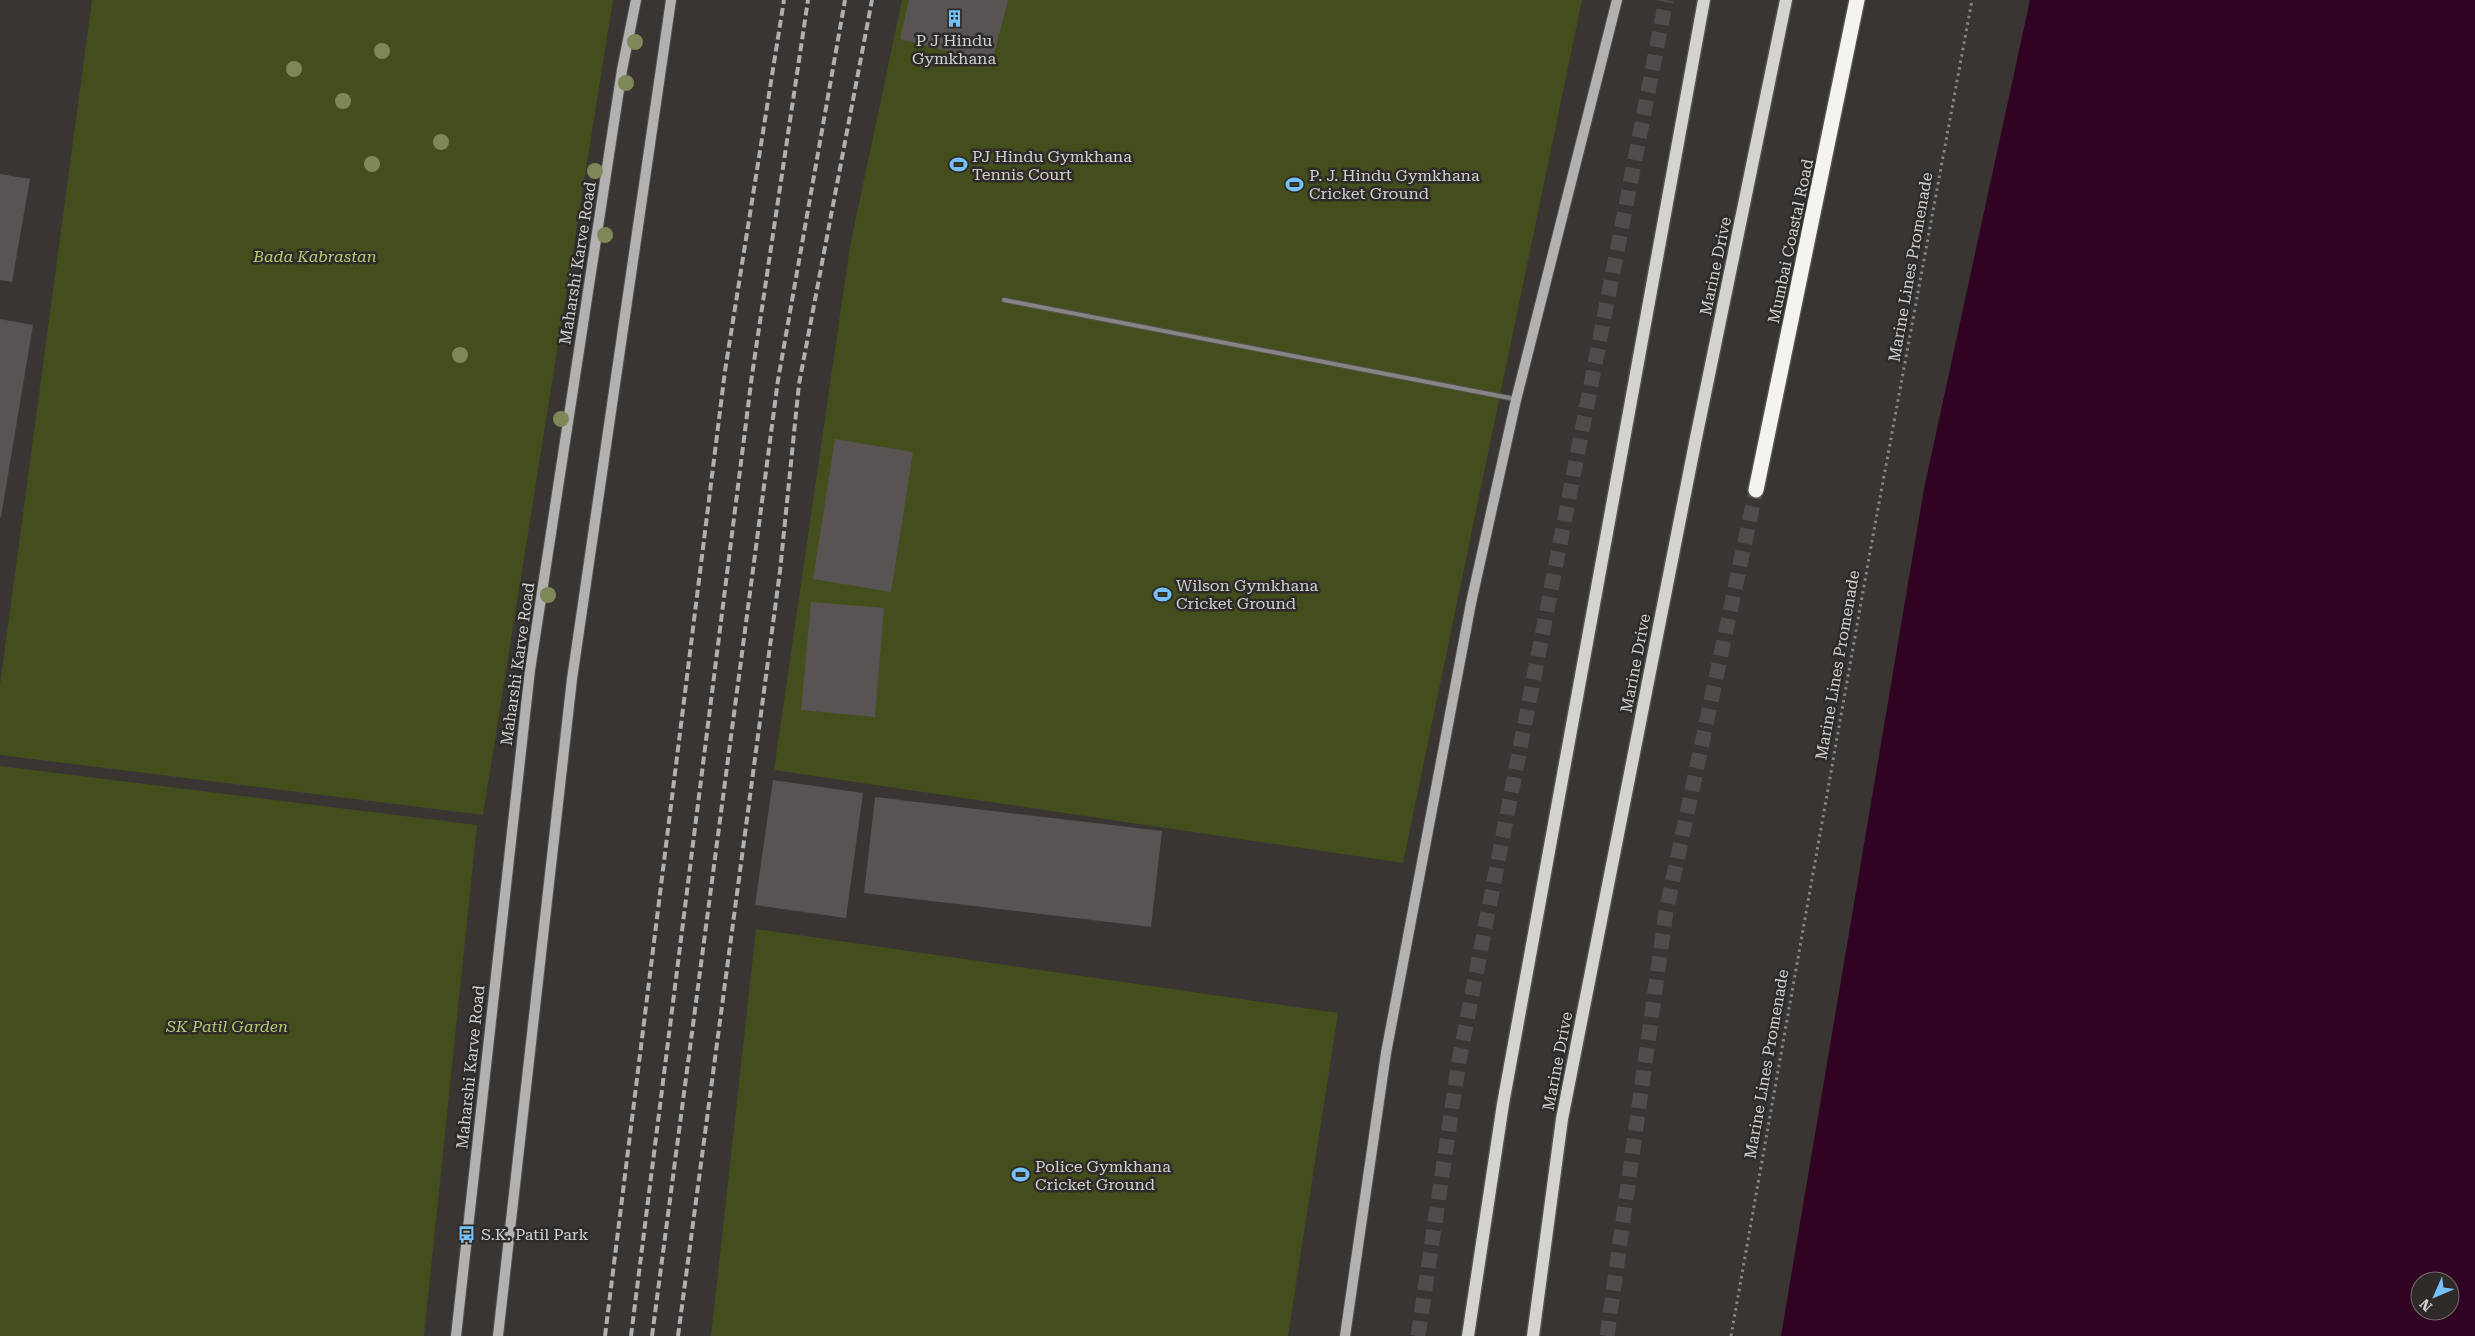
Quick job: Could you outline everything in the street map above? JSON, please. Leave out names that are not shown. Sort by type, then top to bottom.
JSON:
[{"type":"highway","name":"Mumbai Coastal Road","points":[[1756,490],[1857,0]]},
{"type":"main road","name":"Maharshi Karve Road","points":[[456,1336],[530,670],[622,70],[636,0]]},
{"type":"main road","points":[[498,1336],[572,679],[671,0]]},
{"type":"main road","points":[[1345,1336],[1386,1053],[1471,603],[1516,400],[1617,0]]},
{"type":"main road","points":[[1468,1336],[1503,1104],[1704,0]]},
{"type":"main road","name":"Marine Drive","points":[[1532,1336],[1562,1119],[1694,447],[1786,0]]},
{"type":"lane","points":[[1004,300],[1516,400]]},
{"type":"path","name":"Marine Lines Promenade","points":[[1731,1336],[1870,552],[1972,0]]},
{"type":"green space","name":"Bada Kabrastan","points":[[92,0],[613,0],[483,815],[0,755],[0,685]]},
{"type":"green space","points":[[902,0],[1582,0],[1403,863],[774,770],[850,246]]},
{"type":"green space","name":"SK Patil Garden","points":[[0,766],[477,825],[424,1336],[0,1336]]},
{"type":"green space","name":"Police Gymkhana Cricket Ground","points":[[756,929],[1338,1013],[1288,1336],[711,1336]]},
{"type":"shaded area","points":[[2030,0],[2475,0],[2475,1336],[1781,1336],[1924,489]]},
{"type":"building","name":"P J Hindu Gymkhana","points":[[909,0],[1008,0],[992,62],[900,39]]},
{"type":"building","points":[[0,174],[30,179],[12,282],[0,280]]},
{"type":"building","points":[[0,319],[33,325],[1,517],[0,517]]},
{"type":"building","points":[[835,439],[913,452],[891,592],[813,579]]},
{"type":"building","points":[[811,602],[884,608],[875,717],[801,710]]},
{"type":"building","points":[[773,780],[863,793],[846,918],[755,905]]},
{"type":"building","points":[[875,797],[1162,831],[1151,927],[864,893]]},
{"type":"tunnel","points":[[1418,1336],[1459,1061],[1666,0]]},
{"type":"tunnel","points":[[1607,1336],[1666,912],[1756,490]]},
{"type":"railway","points":[[605,1336],[725,371],[784,0]]},
{"type":"railway","points":[[631,1336],[752,375],[808,0]]},
{"type":"railway","points":[[652,1336],[778,380],[845,0]]},
{"type":"railway","points":[[678,1336],[780,571],[799,384],[872,0]]},
{"type":"place","name":"P J Hindu Gymkhana","points":[[954,19]]},
{"type":"place","name":"PJ Hindu Gymkhana Tennis Court","points":[[958,165]]},
{"type":"place","name":"P. J. Hindu Gymkhana Cricket Ground","points":[[1295,184]]},
{"type":"place","name":"Wilson Gymkhana Cricket Ground","points":[[1162,594]]},
{"type":"place","name":"Police Gymkhana Cricket Ground","points":[[1021,1175]]},
{"type":"place","name":"S.K. Patil Park","points":[[467,1234]]}]
